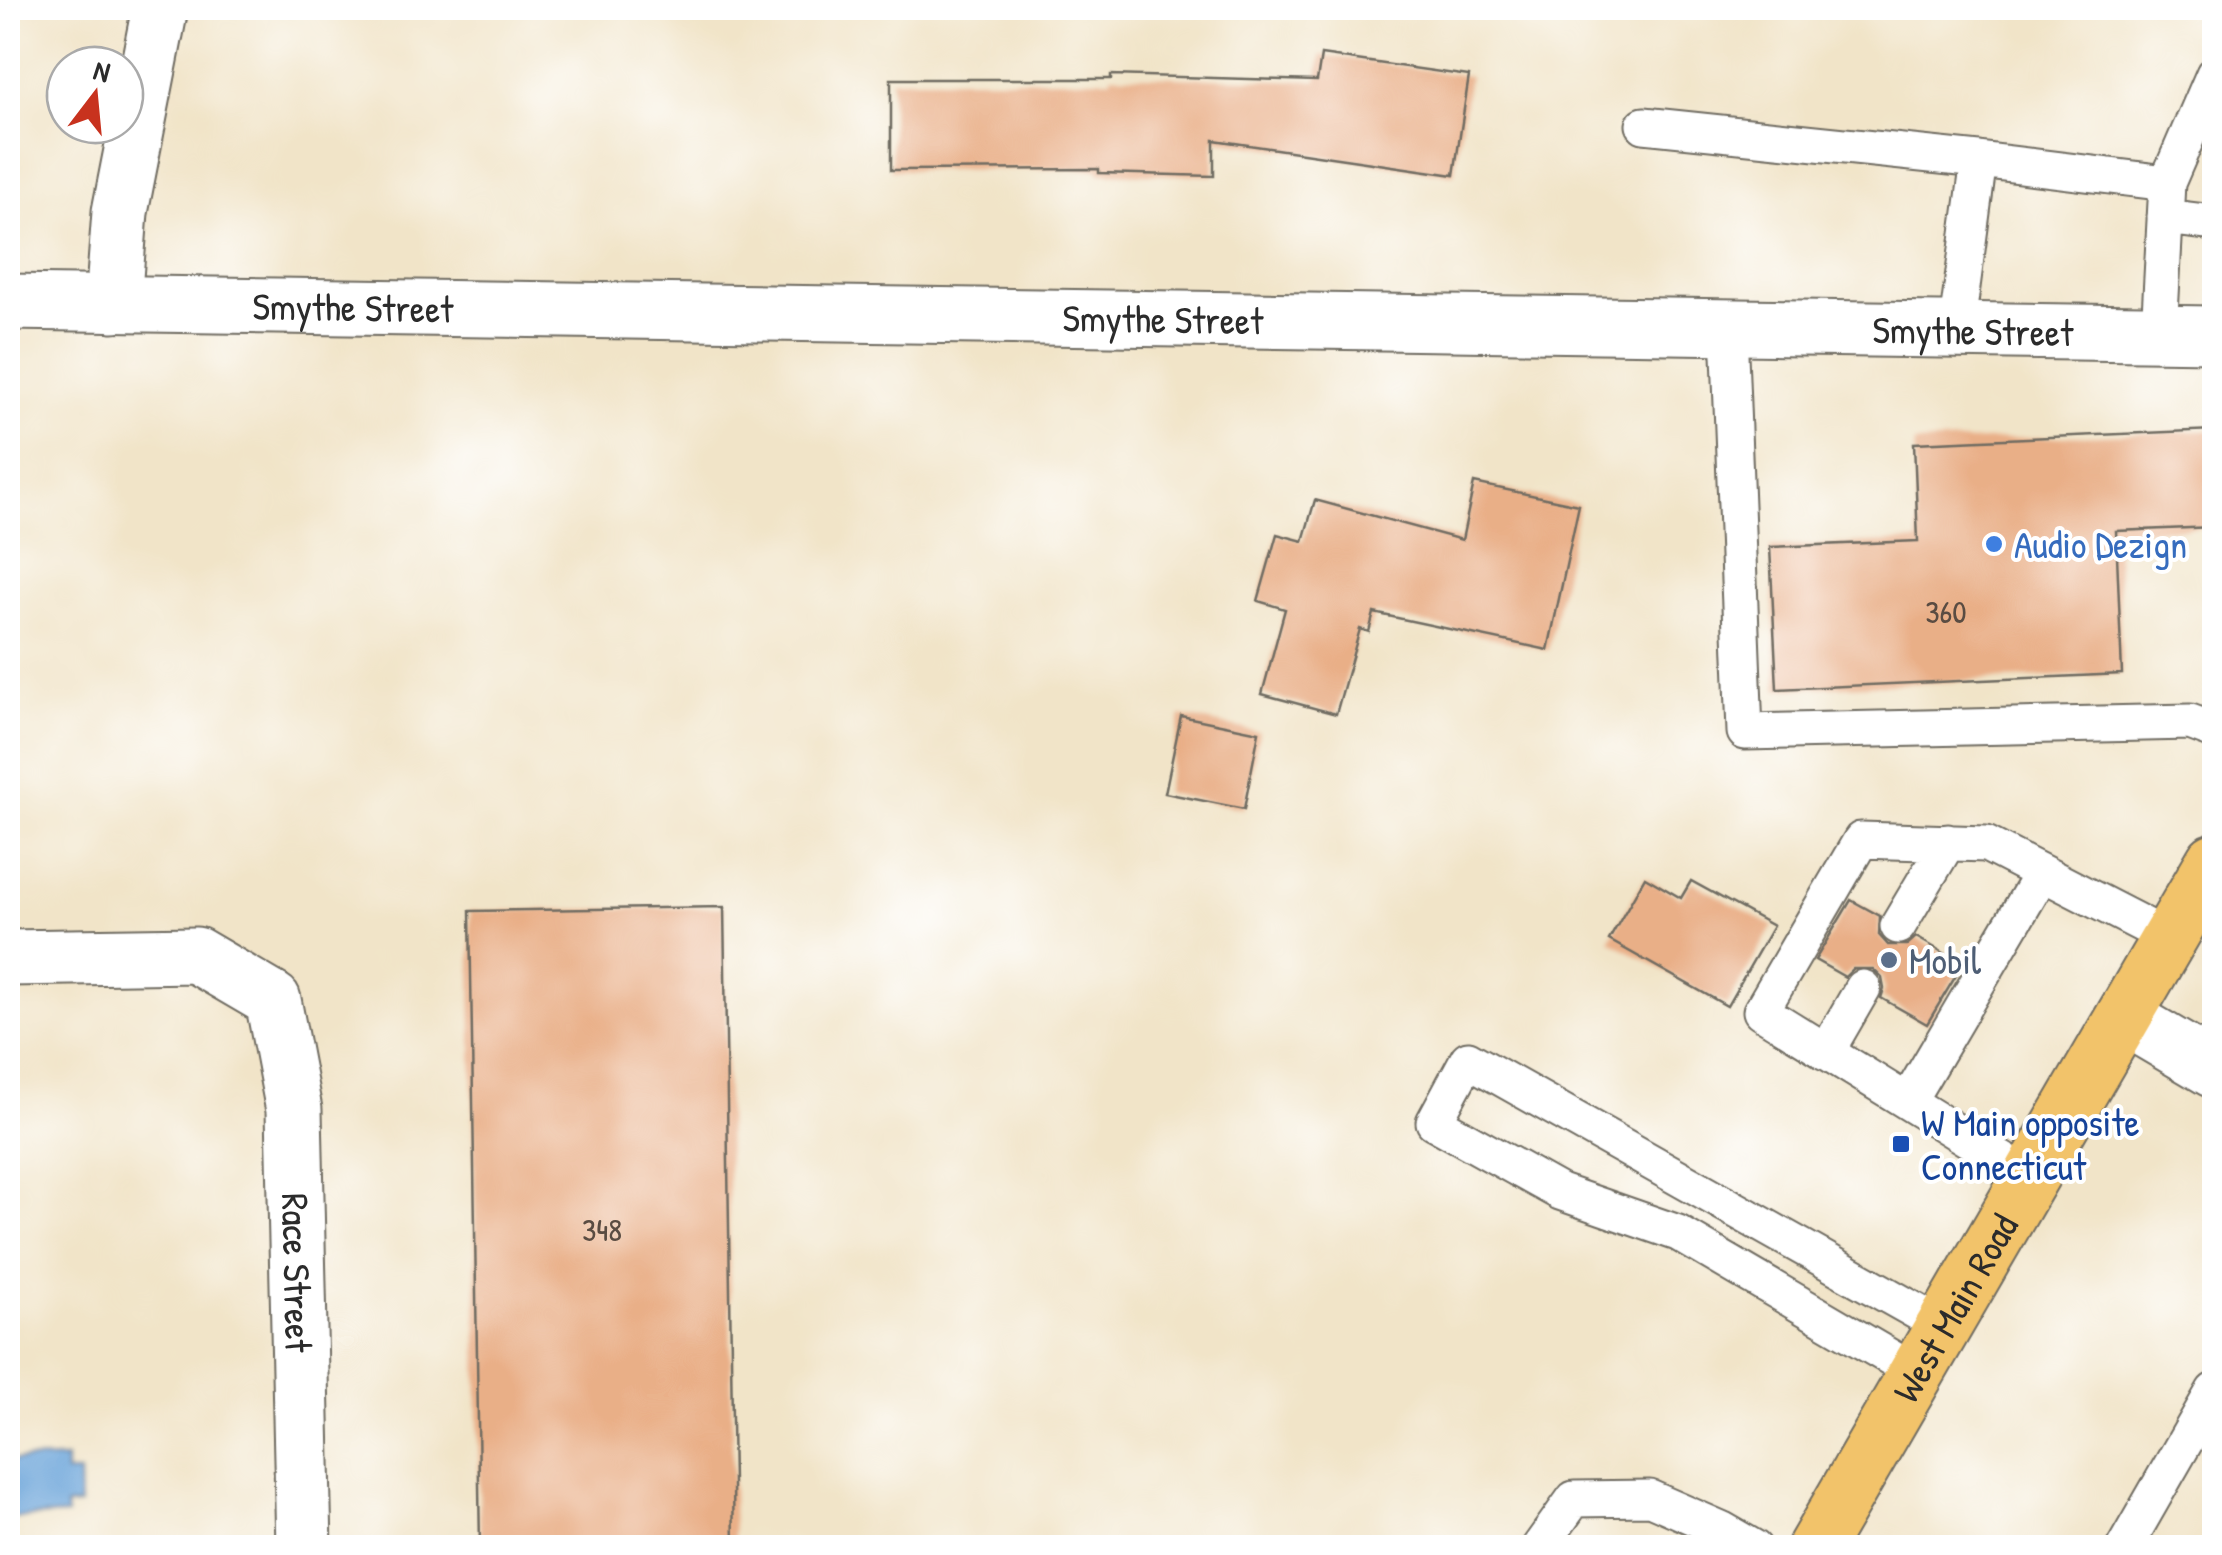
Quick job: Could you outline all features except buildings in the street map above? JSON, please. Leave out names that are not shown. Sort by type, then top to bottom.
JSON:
[{"type":"main road","name":"West Main Road","points":[[1815,1548],[2214,861]]},
{"type":"street","points":[[113,304],[120,212],[160,8]]},
{"type":"street","name":"Smythe Street","points":[[8,302],[2214,334]]},
{"type":"street","name":"Race Street","points":[[8,958],[196,955],[273,1000],[294,1110],[304,1548]]},
{"type":"street","points":[[2124,1017],[2214,1070]]},
{"type":"lane","points":[[2159,334],[2166,200],[2214,74]]},
{"type":"lane","points":[[1644,126],[1979,160],[2166,200],[2214,224]]},
{"type":"lane","points":[[1956,332],[1979,160]]},
{"type":"lane","points":[[1730,329],[1744,732],[2190,722],[2214,731]]},
{"type":"lane","points":[[2031,1178],[1761,1011],[1861,840],[1986,844],[2170,938]]},
{"type":"lane","points":[[1898,926],[1948,842]]},
{"type":"lane","points":[[1908,1101],[2042,873]]},
{"type":"lane","points":[[1826,1052],[1863,988]]},
{"type":"lane","points":[[1468,1059],[1931,1350],[1678,1233],[1560,1192],[1434,1122],[1468,1059]]},
{"type":"lane","points":[[2124,1548],[2214,1391]]},
{"type":"lane","points":[[1539,1548],[1574,1500],[1650,1498],[1721,1528],[1754,1548]]},
{"type":"water","points":[[66,1459],[66,1473],[79,1473],[80,1505],[66,1506],[67,1515],[8,1518],[8,1460]]},
{"type":"place","name":"Audio Dezign","points":[[1994,544]]},
{"type":"place","name":"Mobil","points":[[1889,960]]},
{"type":"place","name":"W Main opposite Connecticut","points":[[1901,1144]]}]
